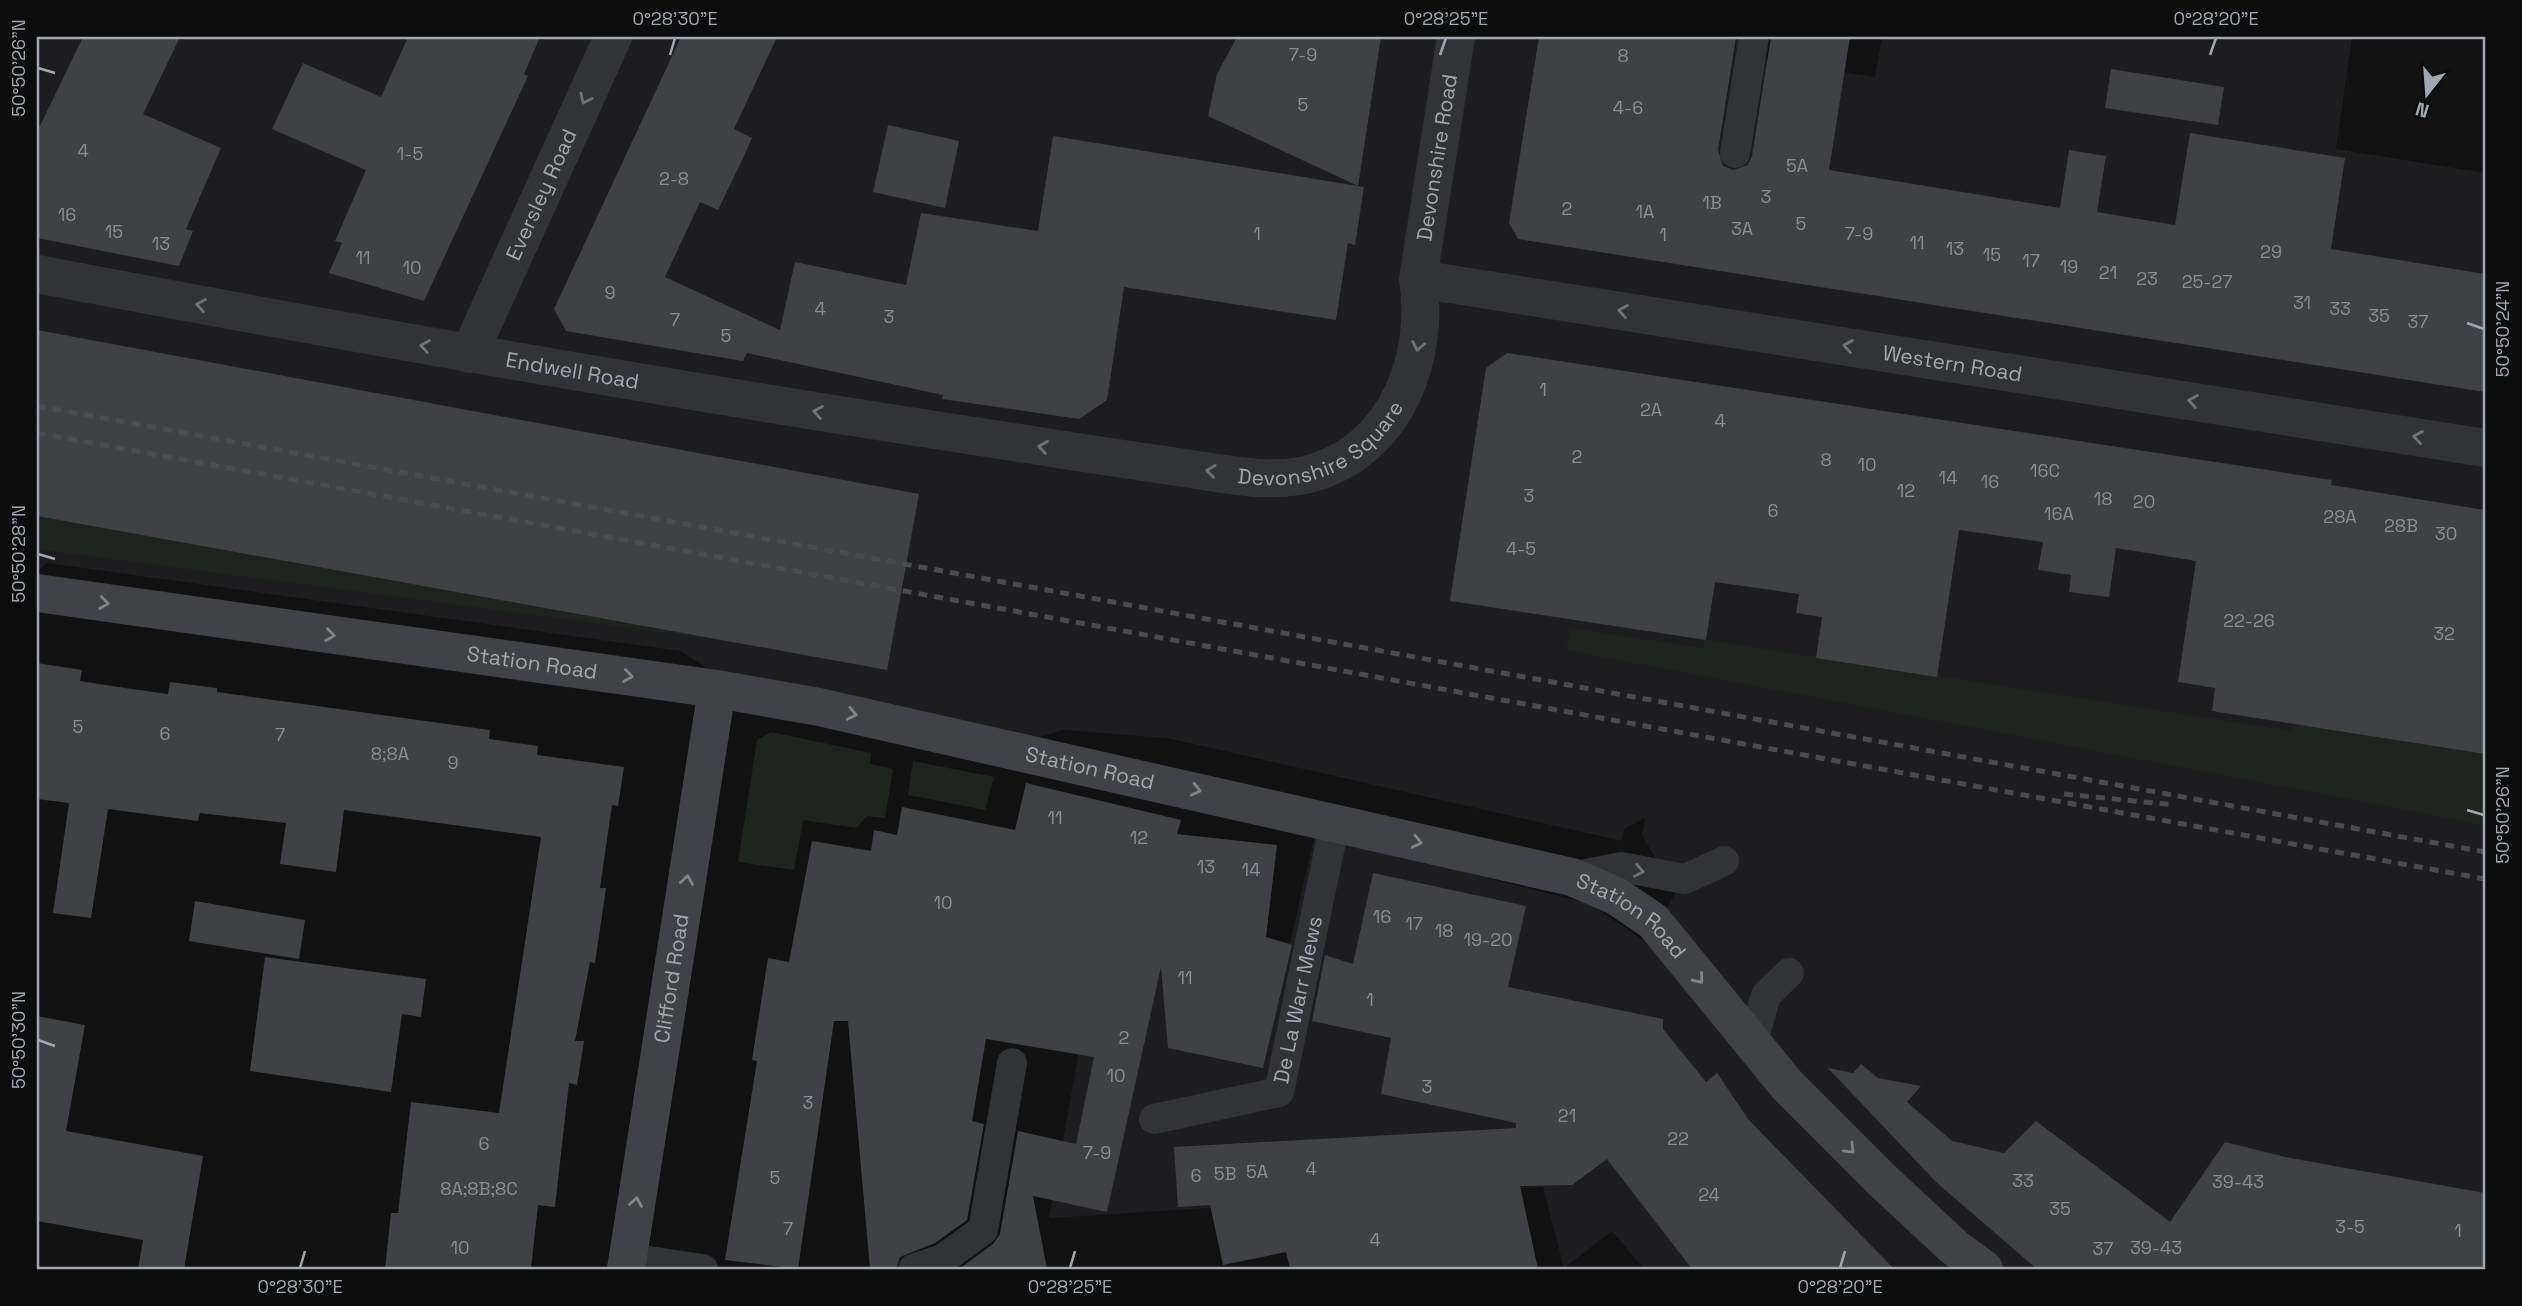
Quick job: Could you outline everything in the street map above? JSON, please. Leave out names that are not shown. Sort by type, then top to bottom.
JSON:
[{"type":"street","name":"Eversley Road","points":[[469,354],[613,37]]},
{"type":"street","name":"Devonshire Road","points":[[1418,279],[1456,37]]},
{"type":"street","name":"Endwell Road","points":[[37,274],[469,354],[1110,457]]},
{"type":"street","name":"Western Road","points":[[1418,279],[2485,448]]},
{"type":"street","name":"Devonshire Square","points":[[1110,457],[1273,478],[1314,473],[1348,457],[1380,432],[1400,401],[1419,342],[1423,310],[1418,279]]},
{"type":"street","name":"Station Road","points":[[37,593],[717,689],[885,721],[1572,877],[1616,896],[1653,921],[1787,1085],[1882,1181],[1954,1247],[1984,1269]]},
{"type":"street","name":"Clifford Road","points":[[627,1263],[717,689]]},
{"type":"lane","points":[[1735,153],[1754,37]]},
{"type":"lane","name":"De La Warr Mews","points":[[1154,1119],[1279,1092],[1335,822]]},
{"type":"lane","points":[[1572,877],[1621,867],[1685,879],[1724,861]]},
{"type":"lane","points":[[1752,1045],[1766,995],[1789,974]]},
{"type":"lane","points":[[913,1269],[943,1259],[983,1230],[1012,1063]]},
{"type":"lane","points":[[627,1263],[703,1269]]},
{"type":"shaded area","points":[[37,37],[1759,37],[1756,59],[1875,77],[1882,37],[2352,37],[2336,149],[2485,173],[2485,1269],[1644,1269],[1612,1231],[1564,1268],[1543,1187],[1049,1218],[1082,1035],[1100,903],[1290,943],[1315,834],[1590,904],[1649,944],[1675,893],[1642,835],[1645,818],[1624,829],[1622,841],[1167,738],[1063,730],[1034,739],[720,676],[680,651],[47,563],[37,572]]},
{"type":"shaded area","points":[[37,516],[731,641],[37,549]]},
{"type":"shaded area","points":[[1570,628],[1702,648],[1706,640],[2292,731],[2295,724],[2485,754],[2485,825],[1566,650]]},
{"type":"shaded area","points":[[771,732],[871,753],[870,764],[893,769],[885,818],[867,816],[856,828],[803,820],[794,870],[738,862],[757,740]]},
{"type":"shaded area","points":[[913,761],[994,777],[985,810],[908,795]]},
{"type":"building","points":[[83,37],[180,37],[143,114],[221,148],[186,229],[193,231],[179,266],[37,238],[37,132]]},
{"type":"building","points":[[408,37],[540,37],[524,74],[528,76],[424,301],[329,273],[342,243],[335,241],[366,170],[272,129],[303,63],[381,97]]},
{"type":"building","points":[[681,37],[777,37],[734,129],[752,138],[744,156],[718,210],[700,202],[665,277],[780,330],[795,262],[906,285],[921,213],[1038,231],[1053,136],[1364,187],[1355,245],[1348,243],[1336,320],[1124,287],[1107,400],[1079,419],[942,399],[943,395],[747,353],[743,361],[566,331],[554,309]]},
{"type":"building","points":[[1237,37],[1381,37],[1358,186],[1208,116],[1217,74]]},
{"type":"building","points":[[1539,37],[1736,37],[1718,150],[1723,166],[1733,170],[1748,165],[1752,156],[1771,37],[1850,37],[1829,170],[2060,208],[2069,150],[2106,156],[2097,212],[2175,225],[2190,133],[2345,158],[2331,249],[2485,274],[2485,392],[1518,239],[1509,223]]},
{"type":"building","points":[[2111,69],[2224,87],[2218,125],[2105,108]]},
{"type":"building","points":[[888,125],[959,141],[945,208],[873,192]]},
{"type":"building","points":[[37,330],[919,494],[887,670],[37,516]]},
{"type":"building","points":[[1507,353],[2332,480],[2331,485],[2485,510],[2485,754],[2212,711],[2215,688],[2178,682],[2196,561],[2116,548],[2109,597],[2069,592],[2071,575],[2038,570],[2043,542],[1959,530],[1937,677],[1816,658],[1822,617],[1796,613],[1799,594],[1715,582],[1706,640],[1450,601],[1486,368]]},
{"type":"building","points":[[37,663],[82,670],[80,681],[125,688],[168,694],[170,682],[217,688],[217,692],[490,730],[489,739],[538,746],[537,755],[624,767],[618,806],[612,805],[600,888],[606,888],[595,963],[590,962],[575,1041],[584,1041],[577,1085],[569,1083],[555,1207],[538,1205],[531,1269],[385,1269],[391,1213],[398,1213],[411,1102],[499,1113],[541,837],[344,810],[336,872],[280,864],[286,823],[200,813],[198,821],[108,809],[91,918],[53,913],[69,803],[37,799]]},
{"type":"building","points":[[1026,783],[1181,820],[1177,834],[1277,845],[1266,937],[1292,945],[1263,1068],[1168,1048],[1161,967],[1107,1212],[1033,1196],[1047,1269],[959,1269],[993,1244],[1000,1234],[1018,1131],[1076,1144],[1094,1057],[986,1039],[972,1121],[984,1124],[967,1220],[935,1243],[900,1257],[896,1269],[870,1269],[848,1021],[834,1021],[798,1269],[725,1260],[757,1061],[752,1060],[768,958],[789,962],[812,841],[871,851],[874,830],[897,835],[902,807],[1015,830]]},
{"type":"building","points":[[1373,873],[1526,906],[1508,987],[1663,1019],[1663,1029],[1706,1082],[1717,1073],[1748,1119],[1894,1269],[1692,1269],[1607,1159],[1572,1185],[1520,1186],[1538,1269],[1290,1269],[1286,1252],[1223,1265],[1210,1205],[1178,1207],[1174,1147],[1516,1128],[1516,1123],[1381,1094],[1391,1038],[1312,1021],[1325,955],[1353,964]]},
{"type":"building","points":[[195,901],[305,920],[299,959],[189,941]]},
{"type":"building","points":[[265,957],[426,979],[421,1017],[402,1014],[391,1092],[250,1071]]},
{"type":"building","points":[[37,1016],[85,1025],[66,1131],[203,1156],[184,1269],[138,1269],[143,1240],[37,1221]]},
{"type":"building","points":[[1861,1064],[1878,1078],[1921,1086],[1907,1102],[1952,1141],[2004,1153],[2036,1121],[2170,1222],[2225,1142],[2285,1157],[2485,1193],[2485,1269],[2037,1269],[1936,1182],[1828,1068],[1853,1073]]},
{"type":"railway","points":[[37,406],[2485,852]]},
{"type":"railway","points":[[37,433],[2485,879]]},
{"type":"railway","points":[[2064,794],[2175,805]]}]
